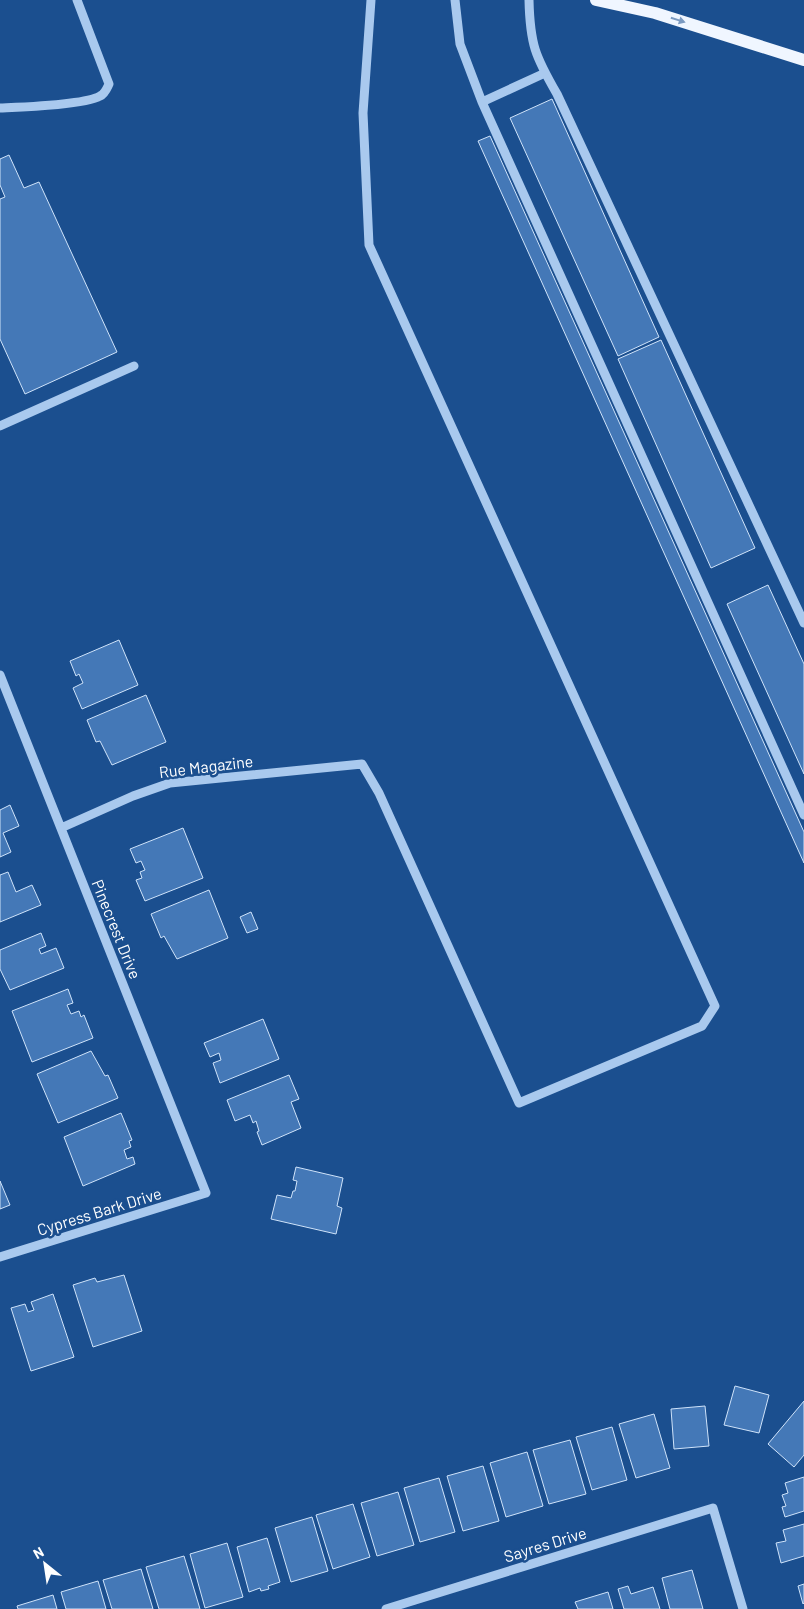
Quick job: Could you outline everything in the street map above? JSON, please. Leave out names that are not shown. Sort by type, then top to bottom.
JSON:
[{"type":"main road","points":[[596,0],[655,12],[804,60]]},
{"type":"main road","points":[[643,0],[655,12]]},
{"type":"street","points":[[0,108],[82,101],[100,96],[106,91],[109,84],[77,0]]},
{"type":"street","name":"Rue Magazine","points":[[61,828],[133,796],[170,783],[362,764],[379,793],[518,1103],[702,1026],[715,1006],[369,245],[363,113],[371,0]]},
{"type":"street","points":[[455,0],[460,44],[482,102],[804,814]]},
{"type":"street","points":[[529,0],[531,40],[545,73],[557,94],[804,623]]},
{"type":"street","points":[[482,102],[545,73]]},
{"type":"street","points":[[0,426],[134,366]]},
{"type":"street","name":"Pinecrest Drive","points":[[0,675],[206,1194]]},
{"type":"street","name":"Cypress Bark Drive","points":[[0,1257],[206,1194]]},
{"type":"street","name":"Sayres Drive","points":[[386,1609],[713,1508],[743,1609]]},
{"type":"building","points":[[552,99],[659,337],[618,356],[510,118]]},
{"type":"building","points":[[490,136],[804,832],[804,863],[478,141]]},
{"type":"building","points":[[9,155],[24,188],[39,182],[117,352],[25,394],[0,339],[0,199],[5,197],[0,185],[0,159]]},
{"type":"building","points":[[661,340],[755,548],[711,568],[618,359]]},
{"type":"building","points":[[768,585],[804,664],[804,774],[727,604]]},
{"type":"building","points":[[119,640],[138,685],[82,709],[73,688],[83,683],[79,674],[76,676],[70,661]]},
{"type":"building","points":[[146,695],[166,742],[112,765],[100,741],[96,742],[87,720]]},
{"type":"building","points":[[10,805],[19,826],[3,833],[11,852],[0,857],[0,810]]},
{"type":"building","points":[[183,828],[203,878],[145,901],[136,880],[142,878],[140,872],[145,870],[141,861],[136,863],[130,849]]},
{"type":"building","points":[[8,872],[16,892],[32,885],[41,905],[0,922],[0,875]]},
{"type":"building","points":[[209,890],[228,938],[177,959],[164,936],[161,938],[151,914]]},
{"type":"building","points":[[251,912],[258,929],[247,933],[240,917]]},
{"type":"building","points":[[41,933],[46,946],[39,949],[41,954],[56,948],[64,968],[10,990],[0,969],[0,950]]},
{"type":"building","points":[[68,989],[73,1003],[67,1005],[71,1014],[79,1011],[81,1017],[84,1015],[93,1038],[32,1062],[12,1011]]},
{"type":"building","points":[[263,1019],[279,1059],[220,1083],[213,1063],[221,1060],[219,1053],[210,1057],[204,1043]]},
{"type":"building","points":[[91,1051],[105,1076],[108,1075],[118,1098],[58,1123],[37,1074]]},
{"type":"building","points":[[289,1075],[299,1099],[291,1102],[301,1128],[262,1145],[257,1132],[259,1131],[256,1121],[253,1123],[250,1115],[235,1121],[227,1100]]},
{"type":"building","points":[[121,1113],[132,1140],[129,1141],[131,1147],[124,1150],[127,1159],[133,1157],[135,1164],[83,1186],[64,1137]]},
{"type":"building","points":[[296,1167],[343,1178],[337,1206],[342,1208],[336,1234],[271,1219],[277,1195],[291,1198],[293,1191],[295,1191],[297,1181],[293,1180]]},
{"type":"building","points":[[0,1181],[10,1205],[0,1209]]},
{"type":"building","points":[[124,1275],[142,1331],[93,1347],[73,1285],[95,1278],[97,1282]]},
{"type":"building","points":[[53,1294],[74,1357],[31,1371],[11,1308],[25,1304],[28,1312],[34,1310],[31,1302]]},
{"type":"building","points":[[735,1386],[769,1395],[759,1433],[724,1425]]},
{"type":"building","points":[[804,1401],[804,1455],[794,1467],[768,1444]]},
{"type":"building","points":[[705,1406],[709,1446],[674,1449],[671,1409]]},
{"type":"building","points":[[654,1414],[670,1468],[636,1478],[619,1424]]},
{"type":"building","points":[[612,1427],[627,1480],[592,1490],[576,1437]]},
{"type":"building","points":[[570,1440],[586,1494],[549,1504],[533,1450]]},
{"type":"building","points":[[527,1452],[543,1506],[506,1517],[490,1463]]},
{"type":"building","points":[[483,1466],[499,1521],[463,1531],[447,1476]]},
{"type":"building","points":[[804,1477],[804,1511],[785,1517],[782,1507],[786,1506],[782,1495],[788,1493],[785,1483]]},
{"type":"building","points":[[439,1478],[455,1532],[420,1542],[404,1488]]},
{"type":"building","points":[[398,1492],[414,1545],[377,1556],[361,1503]]},
{"type":"building","points":[[353,1504],[370,1557],[333,1569],[316,1515]]},
{"type":"building","points":[[312,1517],[328,1571],[291,1582],[275,1528]]},
{"type":"building","points":[[804,1524],[804,1556],[781,1563],[776,1543],[786,1541],[783,1530]]},
{"type":"building","points":[[267,1538],[280,1582],[268,1586],[269,1589],[261,1591],[260,1588],[249,1592],[237,1547]]},
{"type":"building","points":[[227,1543],[243,1597],[205,1608],[190,1554]]},
{"type":"building","points":[[184,1556],[200,1609],[159,1609],[146,1567]]},
{"type":"building","points":[[141,1569],[153,1609],[112,1609],[103,1580]]},
{"type":"building","points":[[692,1570],[703,1609],[670,1609],[662,1578]]},
{"type":"building","points":[[98,1581],[106,1609],[66,1609],[61,1592]]},
{"type":"building","points":[[804,1584],[804,1603],[803,1604],[798,1586]]},
{"type":"building","points":[[628,1586],[631,1594],[653,1587],[660,1609],[624,1609],[618,1589]]},
{"type":"building","points":[[608,1592],[613,1609],[578,1609],[575,1602]]},
{"type":"building","points":[[53,1595],[57,1609],[18,1609],[17,1606]]}]
